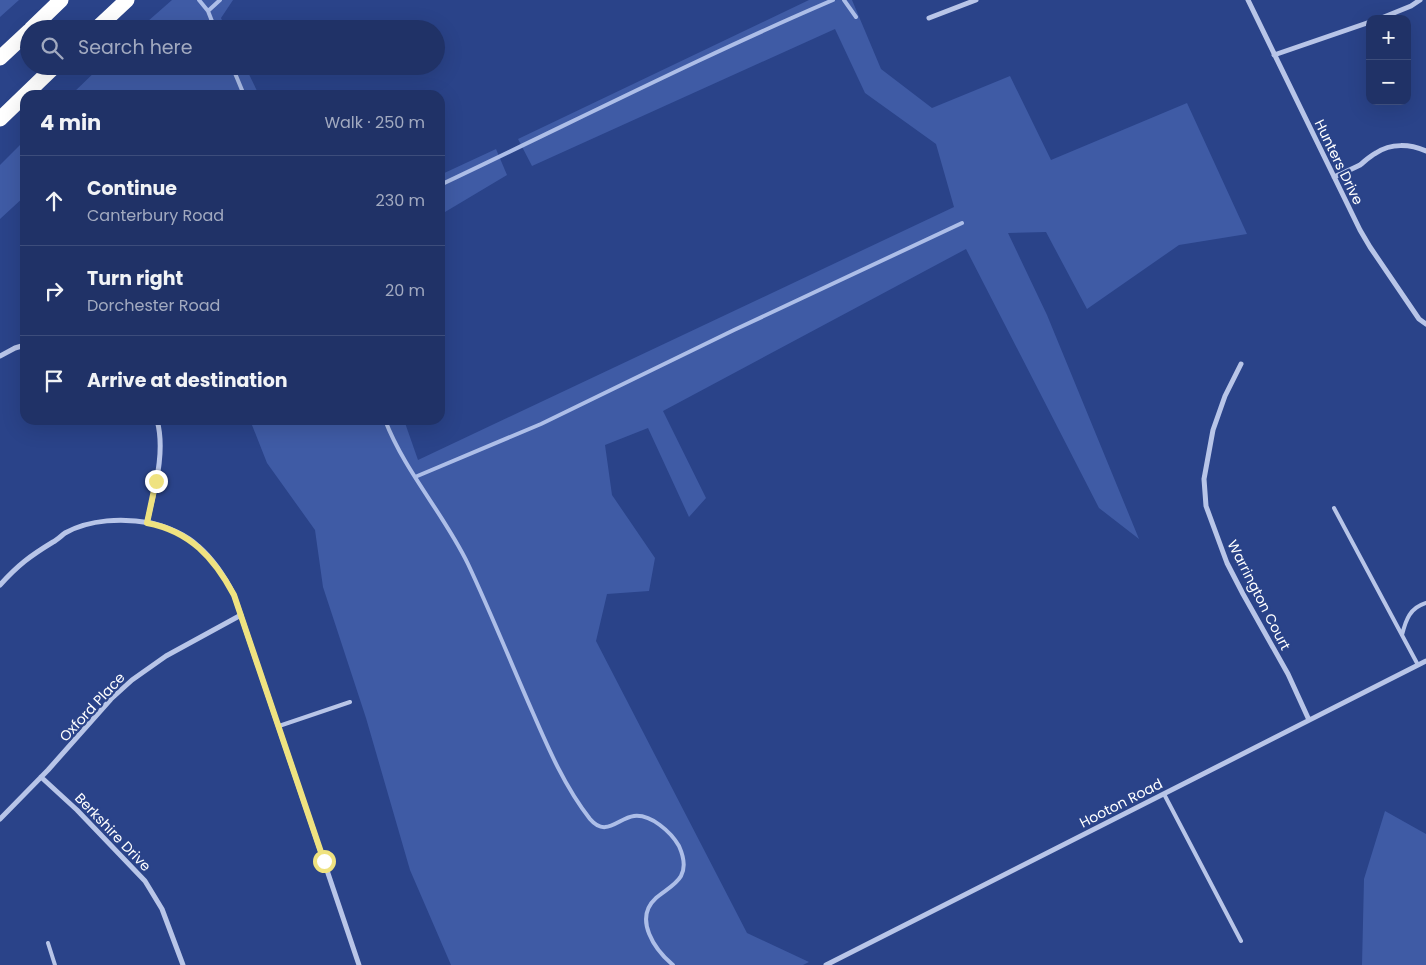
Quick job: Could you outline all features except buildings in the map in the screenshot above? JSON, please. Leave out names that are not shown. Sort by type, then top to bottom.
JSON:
[{"type":"highway","points":[[40,20],[61,0]]},
{"type":"highway","points":[[106,20],[127,0]]},
{"type":"highway","points":[[0,58],[20,39]]},
{"type":"highway","points":[[30,90],[46,75]]},
{"type":"highway","points":[[0,119],[20,100]]},
{"type":"street","points":[[929,18],[966,2],[976,0]]},
{"type":"street","name":"Hunters Drive","points":[[1248,0],[1370,247],[1420,319],[1426,324]]},
{"type":"street","points":[[1389,15],[1411,6],[1420,0]]},
{"type":"street","points":[[1274,55],[1366,23]]},
{"type":"street","points":[[1334,177],[1361,164],[1384,148],[1403,145],[1413,146],[1426,151]]},
{"type":"street","points":[[0,356],[20,346]]},
{"type":"street","name":"Warrington Court","points":[[1241,364],[1225,396],[1213,430],[1204,479],[1206,506],[1227,563],[1242,594],[1288,674],[1309,720]]},
{"type":"street","points":[[147,523],[159,459],[160,436],[158,425]]},
{"type":"street","points":[[0,585],[24,561],[66,533],[96,522],[127,520],[171,529],[197,545],[208,556],[227,581],[234,595],[359,965]]},
{"type":"street","name":"Oxford Place","points":[[0,819],[41,778],[111,699],[132,680],[166,656],[241,615]]},
{"type":"street","name":"Hooton Road","points":[[826,965],[1426,661]]},
{"type":"street","name":"Berkshire Drive","points":[[41,778],[77,810],[145,881],[162,909],[183,965]]},
{"type":"lane","points":[[1334,508],[1418,665]]},
{"type":"lane","points":[[1402,635],[1406,618],[1414,608],[1426,603]]},
{"type":"lane","points":[[278,726],[350,702]]},
{"type":"lane","points":[[1164,794],[1241,941]]},
{"type":"lane","points":[[48,943],[55,965]]},
{"type":"shaded area","points":[[0,0],[19,0],[0,17]]},
{"type":"shaded area","points":[[172,0],[233,0],[221,18],[222,20],[149,20]]},
{"type":"shaded area","points":[[809,0],[852,0],[881,69],[932,108],[1010,76],[1051,160],[1187,103],[1247,234],[1179,245],[1087,309],[1046,232],[1008,233],[1047,315],[1139,539],[1099,508],[966,249],[663,411],[706,498],[689,517],[648,428],[605,445],[612,495],[655,558],[649,591],[607,594],[596,641],[747,933],[809,962],[803,965],[451,965],[410,870],[366,718],[323,587],[315,530],[267,463],[252,425],[406,425],[418,460],[954,207],[936,144],[865,93],[835,29],[532,166],[518,139]]},
{"type":"shaded area","points":[[92,75],[249,75],[257,90],[76,90]]},
{"type":"shaded area","points":[[20,145],[20,201],[0,219],[0,165]]},
{"type":"shaded area","points":[[496,149],[507,175],[445,212],[445,173]]},
{"type":"shaded area","points":[[1385,811],[1426,834],[1426,965],[1362,965],[1364,879]]},
{"type":"waterway","points":[[199,0],[208,11],[212,20]]},
{"type":"waterway","points":[[208,11],[220,0]]},
{"type":"waterway","points":[[445,183],[685,67],[833,0]]},
{"type":"waterway","points":[[844,0],[856,17]]},
{"type":"waterway","points":[[236,75],[242,90]]},
{"type":"waterway","points":[[415,477],[541,424],[734,330],[962,223]]},
{"type":"waterway","points":[[387,425],[403,457],[448,528],[468,564],[551,754],[581,807],[590,819],[601,827],[607,827],[628,817],[640,816],[647,818],[666,830],[679,846],[683,861],[681,876],[656,898],[649,906],[646,915],[649,934],[666,959],[673,965]]},
{"type":"route","points":[[156,481],[147,523],[171,529],[197,545],[218,568],[234,595],[324,861]]}]
